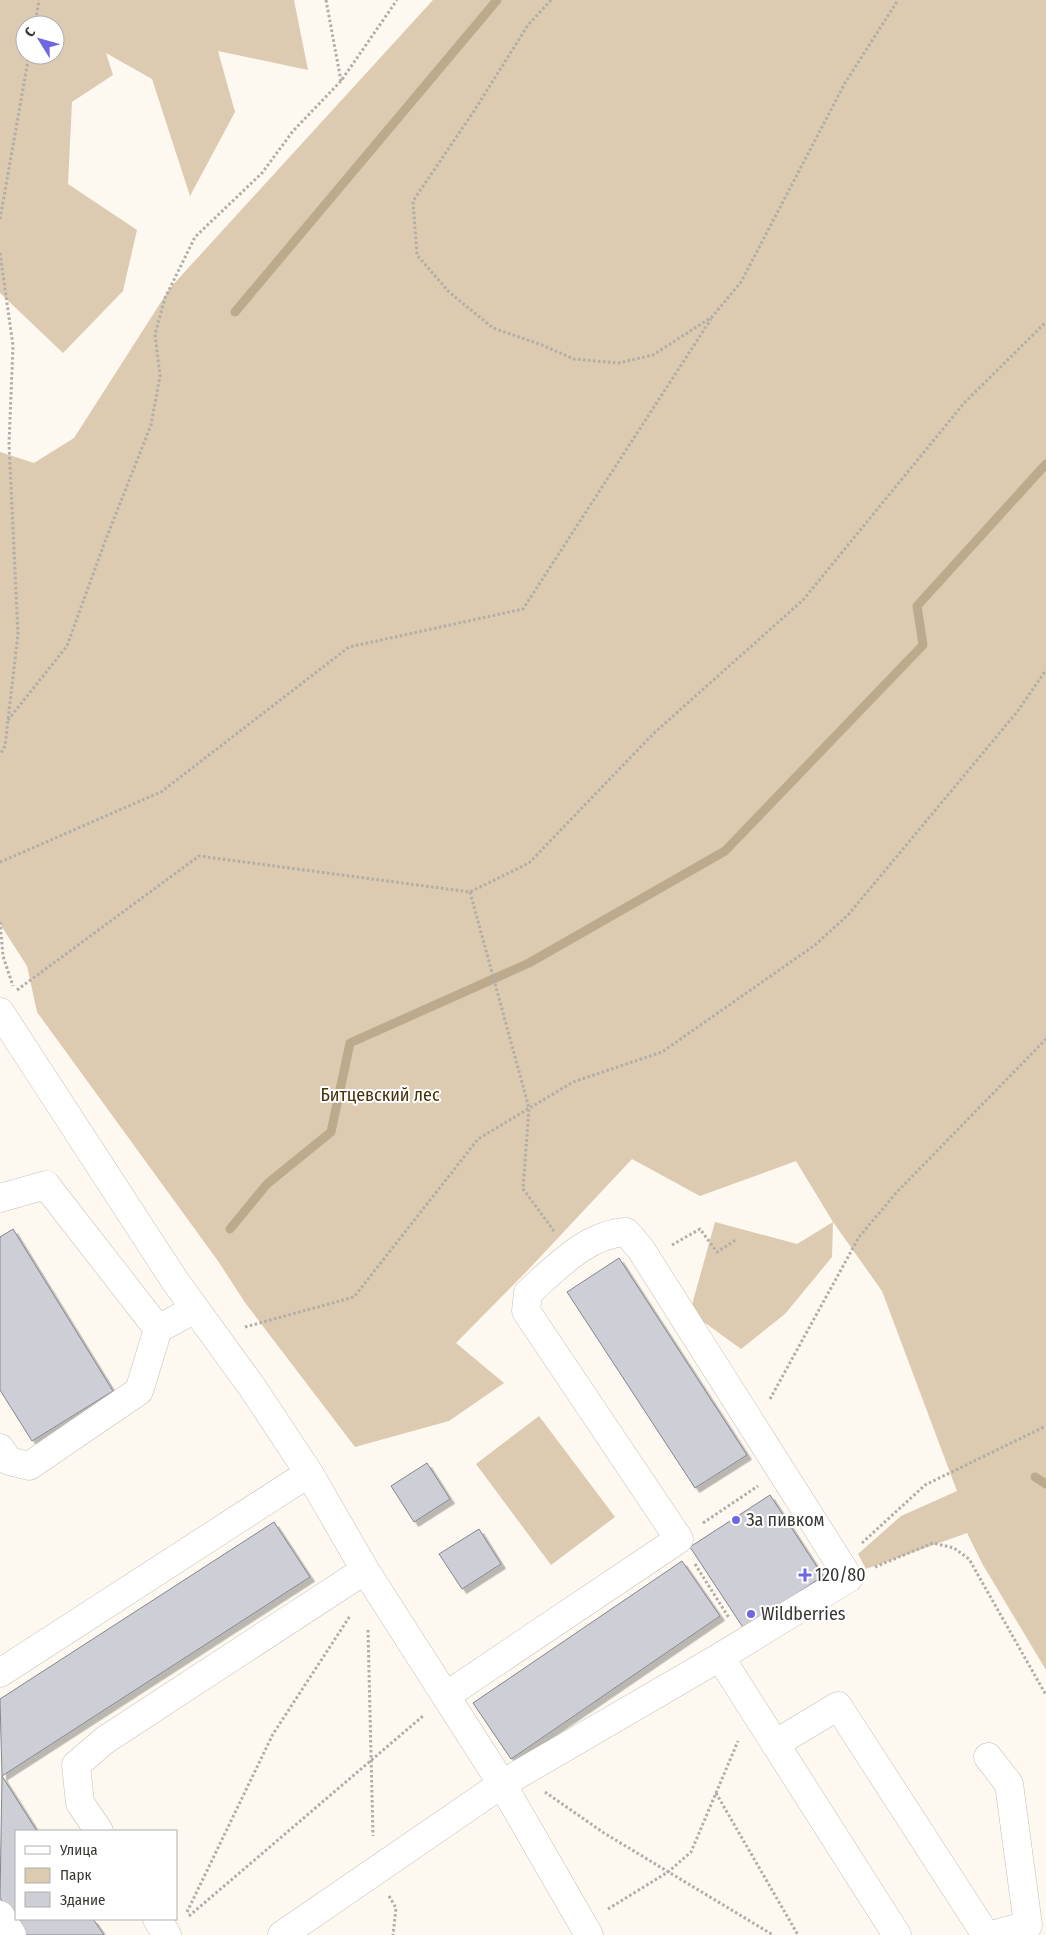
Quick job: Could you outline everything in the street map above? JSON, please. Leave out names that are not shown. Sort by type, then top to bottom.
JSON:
[{"type":"lane","points":[[7,1002],[195,1308],[252,1387],[309,1473],[365,1570],[447,1695],[511,1779],[586,1930]]},
{"type":"lane","points":[[0,1198],[46,1185],[158,1330]]},
{"type":"lane","points":[[282,1935],[511,1779],[745,1642],[845,1572],[648,1260],[626,1232],[608,1233],[572,1255],[528,1293],[526,1311],[679,1539],[447,1695]]},
{"type":"lane","points":[[0,1448],[9,1461],[29,1466],[139,1391],[158,1330],[195,1308]]},
{"type":"lane","points":[[0,1674],[309,1473]]},
{"type":"lane","points":[[98,1830],[80,1803],[76,1765],[105,1740],[365,1570]]},
{"type":"lane","points":[[720,1657],[897,1935]]},
{"type":"lane","points":[[775,1744],[838,1706],[986,1935]]},
{"type":"lane","points":[[988,1757],[1009,1784],[1028,1925],[992,1935]]},
{"type":"lane","points":[[0,1915],[12,1935]]},
{"type":"lane","points":[[157,1920],[167,1935]]},
{"type":"path","points":[[37,15],[39,0]]},
{"type":"path","points":[[326,0],[341,82]]},
{"type":"path","points":[[8,720],[67,646],[104,544],[151,425],[160,376],[155,334],[165,298],[195,237],[262,173],[293,131],[341,82],[397,0]]},
{"type":"path","points":[[551,0],[528,25],[474,111],[413,201],[417,255],[448,292],[493,328],[542,345],[574,359],[618,363],[652,355],[712,317]]},
{"type":"path","points":[[0,862],[161,792],[349,647],[523,609],[712,317],[741,282],[845,83],[898,0]]},
{"type":"path","points":[[0,218],[27,65]]},
{"type":"path","points":[[0,253],[13,346],[8,444],[18,634],[5,746],[0,755]]},
{"type":"path","points":[[7,1002],[199,856],[470,892],[529,863],[654,734],[803,600],[964,402],[1046,322]]},
{"type":"path","points":[[243,1328],[354,1297],[478,1139],[573,1082],[662,1052],[815,945],[848,915],[1017,712],[1046,670]]},
{"type":"path","points":[[470,892],[529,1108],[523,1189],[572,1255]]},
{"type":"path","points":[[0,922],[2,956],[0,954]]},
{"type":"path","points":[[754,1428],[859,1237],[896,1194],[1046,1039]]},
{"type":"path","points":[[648,1260],[700,1228],[717,1252],[736,1239]]},
{"type":"path","points":[[845,1572],[871,1534],[925,1485],[1046,1426]]},
{"type":"path","points":[[745,1642],[679,1539],[781,1470]]},
{"type":"path","points":[[845,1572],[932,1544],[954,1548],[970,1559],[1046,1695]]},
{"type":"path","points":[[351,1615],[274,1734],[182,1922],[447,1695]]},
{"type":"path","points":[[367,1620],[374,1872],[396,1908],[393,1935]]},
{"type":"path","points":[[586,1930],[668,1872],[691,1852],[752,1708]]},
{"type":"path","points":[[511,1779],[773,1935]]},
{"type":"path","points":[[716,1793],[798,1935]]},
{"type":"green space","points":[[0,0],[294,0],[308,70],[218,51],[235,112],[190,196],[152,79],[106,53],[113,75],[72,102],[68,184],[137,230],[123,291],[63,353],[0,293]]},
{"type":"green space","name":"Битцевский лес","points":[[433,0],[1046,0],[1046,1670],[983,1565],[967,1533],[866,1569],[858,1554],[901,1516],[957,1491],[882,1291],[833,1222],[796,1161],[700,1196],[632,1159],[527,1271],[456,1343],[504,1383],[449,1421],[355,1447],[246,1304],[218,1261],[37,1012],[27,966],[0,924],[0,452],[34,463],[74,438],[170,288]]},
{"type":"green space","points":[[715,1222],[797,1244],[833,1222],[832,1257],[785,1314],[741,1349],[690,1312]]},
{"type":"green space","points":[[539,1416],[615,1517],[551,1565],[476,1464]]},
{"type":"building","points":[[13,1229],[113,1391],[32,1441],[0,1390],[0,1237]]},
{"type":"building","points":[[619,1258],[747,1455],[695,1488],[567,1292]]},
{"type":"building","points":[[427,1463],[450,1499],[414,1522],[391,1486]]},
{"type":"building","points":[[770,1495],[823,1576],[744,1629],[690,1547]]},
{"type":"building","points":[[274,1522],[310,1577],[2,1776],[0,1699]]},
{"type":"building","points":[[479,1529],[501,1564],[462,1589],[439,1554]]},
{"type":"building","points":[[682,1561],[720,1616],[511,1759],[473,1703]]},
{"type":"building","points":[[2,1776],[36,1830],[15,1830],[15,1920],[94,1920],[104,1935],[24,1935],[0,1898]]},
{"type":"waterway","points":[[235,312],[497,0]]},
{"type":"waterway","points":[[230,1229],[267,1184],[331,1132],[350,1043],[529,963],[725,851],[923,645],[917,606],[1046,464]]},
{"type":"waterway","points":[[1035,1477],[1046,1484]]},
{"type":"place","name":"За пивком","points":[[736,1520]]},
{"type":"place","name":"120/80","points":[[805,1575]]},
{"type":"place","name":"Wildberries","points":[[751,1614]]}]
